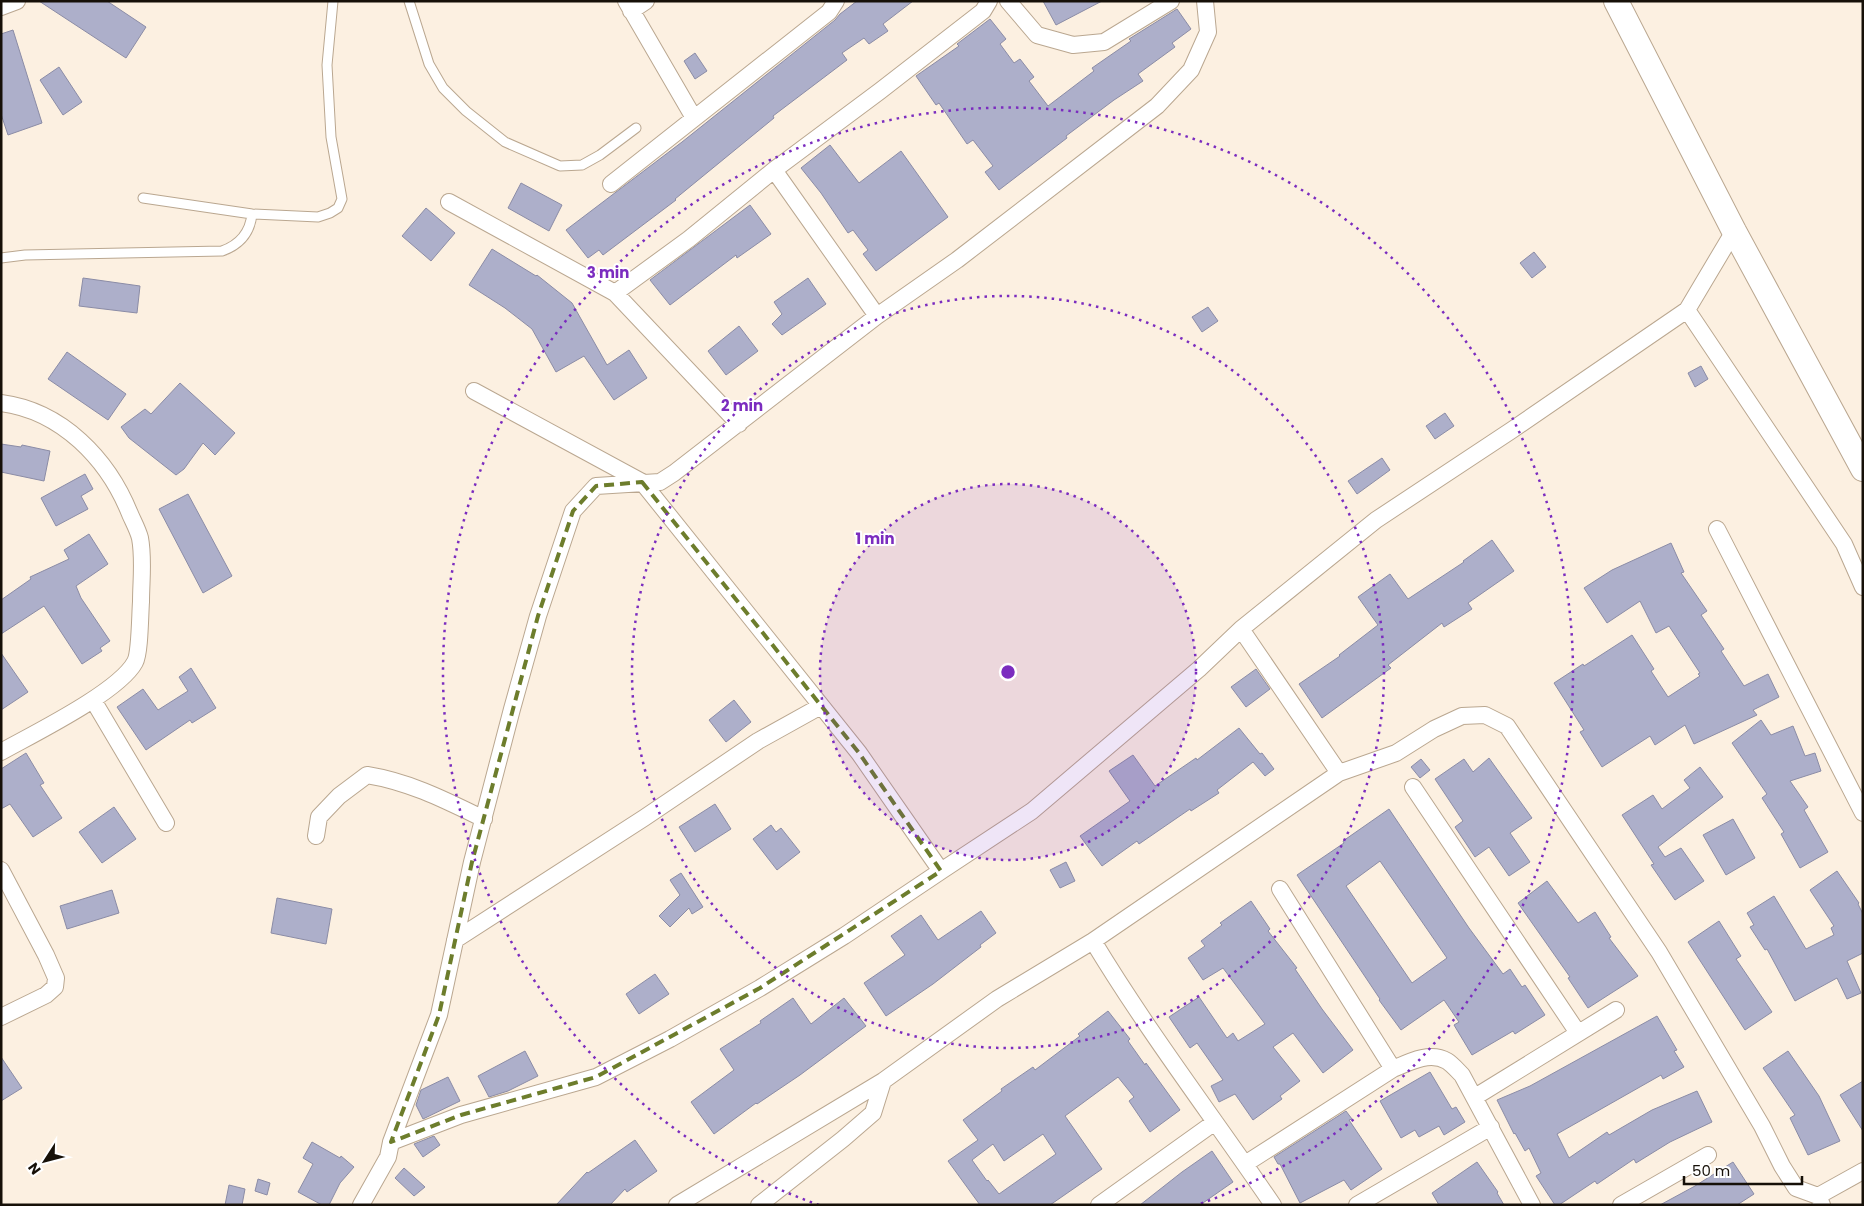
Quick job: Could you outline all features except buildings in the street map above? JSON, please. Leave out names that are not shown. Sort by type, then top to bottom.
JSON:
[{"type":"main road","points":[[1616,1],[1734,231],[1863,469]]},
{"type":"street","points":[[1,7],[17,1]]},
{"type":"street","points":[[646,1],[628,6],[694,118]]},
{"type":"street","points":[[611,184],[829,12],[836,1]]},
{"type":"street","points":[[616,294],[982,11],[989,1]]},
{"type":"street","points":[[1008,1],[1037,34],[1073,45],[1104,42],[1171,1]]},
{"type":"street","points":[[361,1205],[388,1157],[391,1142],[439,1015],[455,940],[512,708],[538,616],[573,510],[596,486],[660,482],[877,316],[957,260],[1157,106],[1191,70],[1208,32],[1205,1]]},
{"type":"street","points":[[774,170],[877,316]]},
{"type":"street","points":[[449,202],[616,294],[738,424]]},
{"type":"street","points":[[391,1142],[461,1115],[596,1077],[670,1039],[760,988],[844,936],[1032,811],[1199,670],[1241,629],[1376,520],[1512,430],[1687,310],[1734,231]]},
{"type":"street","points":[[1687,310],[1844,544],[1863,587]]},
{"type":"street","points":[[474,391],[642,482],[859,753],[941,871]]},
{"type":"street","points":[[1,404],[38,414],[64,427],[84,443],[105,469],[125,500],[140,537],[143,560],[136,661],[125,676],[93,700],[1,752]]},
{"type":"street","points":[[1717,529],[1863,813]]},
{"type":"street","points":[[1241,629],[1339,773]]},
{"type":"street","points":[[93,700],[166,823]]},
{"type":"street","points":[[455,940],[758,742],[821,706]]},
{"type":"street","points":[[677,1205],[883,1081],[997,999],[1093,941],[1339,773],[1396,753],[1434,729],[1462,716],[1485,714],[1507,726],[1659,952],[1762,1126],[1782,1166],[1796,1188],[1820,1201],[1863,1171]]},
{"type":"street","points":[[316,836],[319,817],[339,796],[367,776],[390,779],[433,794],[484,819]]},
{"type":"street","points":[[1413,787],[1578,1034]]},
{"type":"street","points":[[1,870],[46,955],[56,978],[54,987],[46,995],[1,1017]]},
{"type":"street","points":[[1280,889],[1393,1069]]},
{"type":"street","points":[[1093,941],[1126,996],[1273,1205]]},
{"type":"street","points":[[1475,1097],[1616,1010]]},
{"type":"street","points":[[1245,1164],[1393,1069],[1430,1056],[1447,1060],[1462,1075],[1532,1205]]},
{"type":"street","points":[[758,1205],[843,1139],[872,1113],[883,1081]]},
{"type":"street","points":[[1098,1205],[1215,1122]]},
{"type":"street","points":[[1356,1205],[1491,1127]]},
{"type":"street","points":[[1621,1205],[1708,1154]]},
{"type":"lane","points":[[143,198],[252,214],[318,217],[330,214],[338,208],[342,200],[331,137],[327,65],[333,1]]},
{"type":"lane","points":[[408,1],[428,64],[443,88],[466,111],[506,142],[560,166],[582,165],[600,155],[636,128]]},
{"type":"lane","points":[[1,258],[26,255],[222,251],[232,248],[241,240],[249,228],[252,214]]},
{"type":"highlighted area","points":[[642,482],[859,753],[941,871],[760,988],[596,1077],[461,1115],[391,1142],[439,1015],[472,862],[538,616],[573,511],[596,486]]}]
